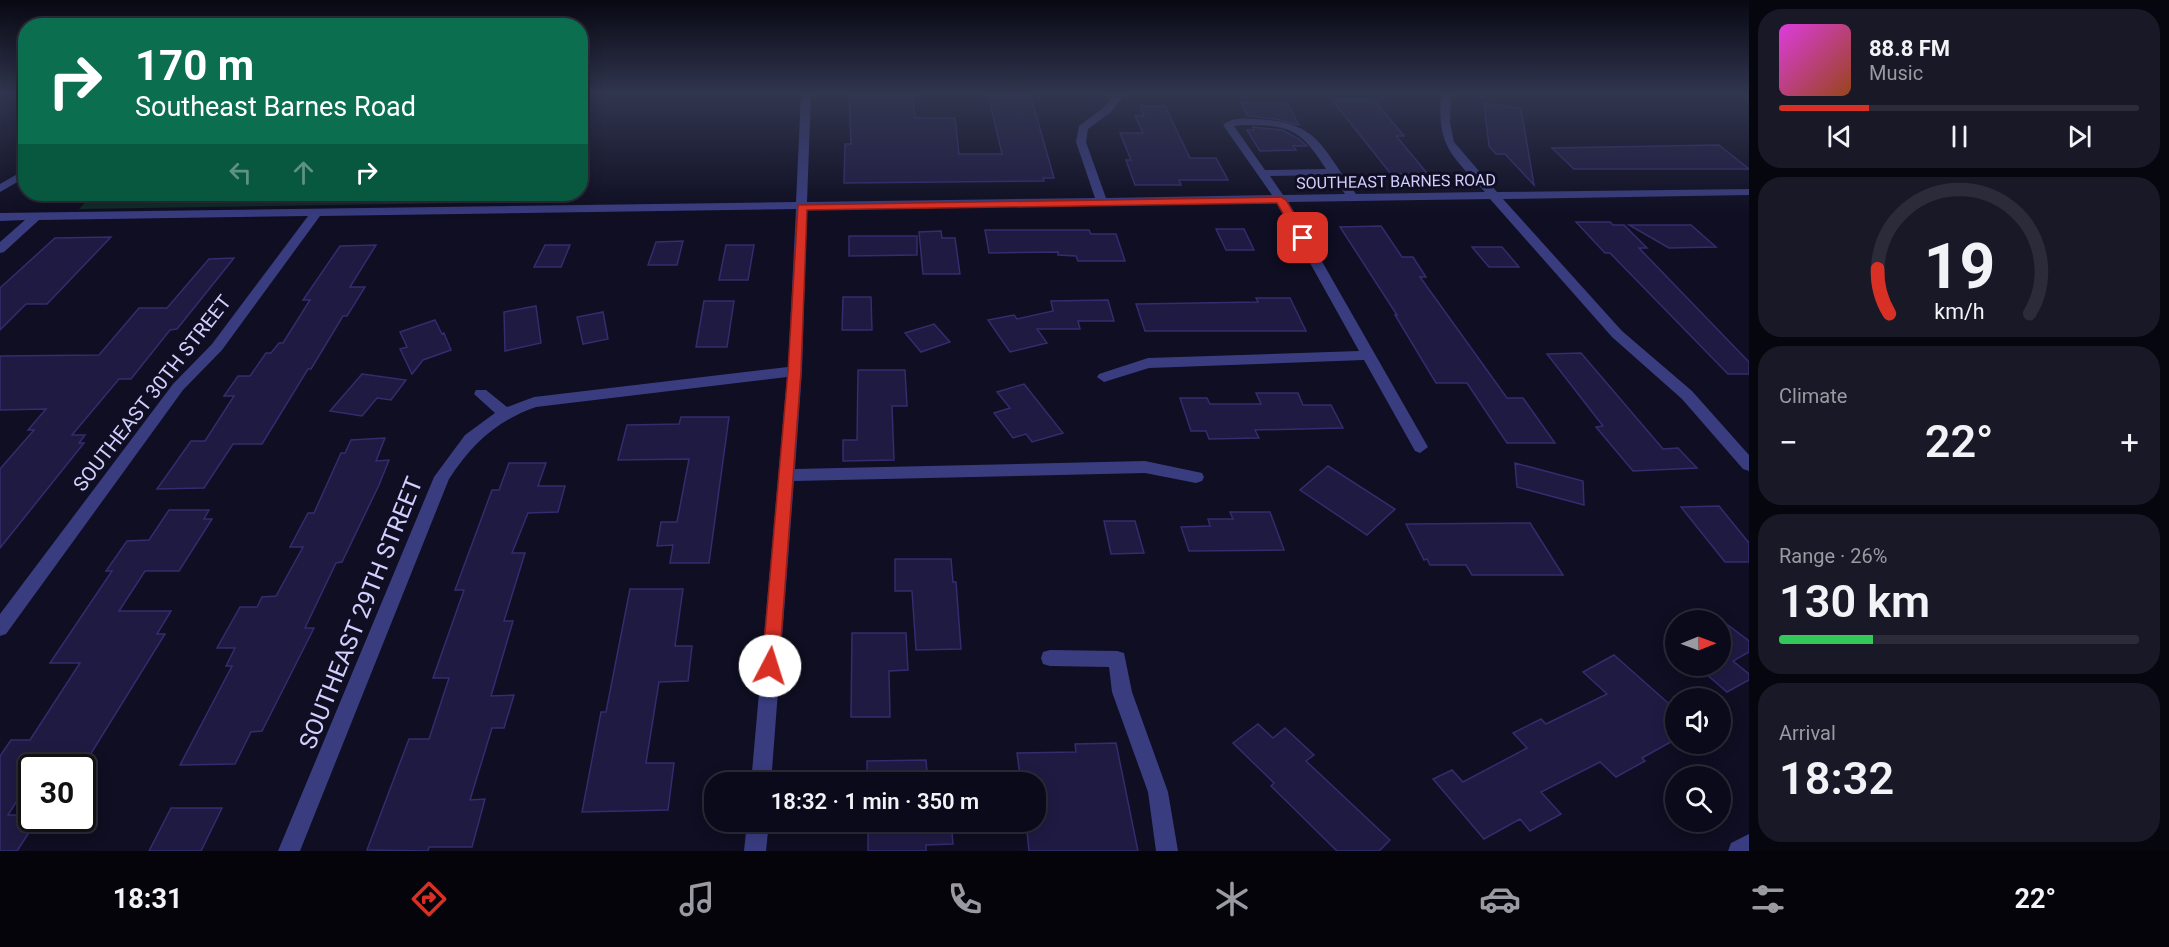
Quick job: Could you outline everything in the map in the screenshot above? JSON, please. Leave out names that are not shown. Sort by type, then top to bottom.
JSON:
[{"type":"street","points":[[762,772],[795,371],[805,134]]},
{"type":"street","points":[[1082,134],[1081,142],[1102,202]]},
{"type":"street","points":[[1234,134],[1281,200],[1420,447]]},
{"type":"street","points":[[1303,134],[1310,139],[1353,198]]},
{"type":"street","points":[[1446,134],[1452,149],[1617,334],[1662,370],[1749,465]]},
{"type":"street","points":[[1262,173],[1334,172]]},
{"type":"street","points":[[0,189],[18,177]]},
{"type":"street","name":"SOUTHEAST BARNES ROAD","points":[[0,217],[1749,192]]},
{"type":"street","name":"SOUTHEAST 30TH STREET","points":[[0,628],[178,387],[217,347],[316,213]]},
{"type":"street","points":[[0,249],[35,217]]},
{"type":"street","points":[[1104,377],[1148,363],[1370,355]]},
{"type":"street","name":"SOUTHEAST 29TH STREET","points":[[289,851],[442,477],[464,443],[504,412],[534,402],[795,371]]},
{"type":"street","points":[[481,394],[504,412]]},
{"type":"street","points":[[786,475],[1145,467],[1196,477]]},
{"type":"street","points":[[1050,658],[1117,659],[1122,692],[1158,792],[1167,851]]},
{"type":"street","points":[[755,851],[757,832]]},
{"type":"street","points":[[1739,851],[1749,845]]},
{"type":"green space","points":[[87,201],[458,201],[457,203],[79,209]]},
{"type":"building","points":[[851,134],[957,134],[959,154],[1002,154],[997,134],[1041,134],[1054,178],[1043,178],[1044,181],[844,183],[845,144],[851,144]]},
{"type":"building","points":[[1120,134],[1178,134],[1190,158],[1216,158],[1228,180],[1179,180],[1181,185],[1135,185],[1126,160],[1131,160]]},
{"type":"building","points":[[1249,134],[1289,134],[1307,146],[1293,146],[1296,150],[1260,151]]},
{"type":"building","points":[[1359,134],[1402,134],[1404,136],[1396,136],[1427,173],[1391,174]]},
{"type":"building","points":[[1488,134],[1525,134],[1534,185],[1505,154],[1496,154],[1489,146]]},
{"type":"building","points":[[1719,145],[1749,169],[1574,169],[1552,148]]},
{"type":"building","points":[[1576,222],[1610,222],[1613,225],[1624,225],[1647,248],[1639,248],[1749,362],[1749,374],[1728,374],[1610,253],[1605,253]]},
{"type":"building","points":[[1629,225],[1691,225],[1716,247],[1669,248]]},
{"type":"building","points":[[1381,226],[1402,257],[1413,257],[1426,277],[1420,277],[1507,398],[1523,398],[1555,443],[1507,443],[1467,383],[1436,383],[1395,315],[1397,315],[1340,227]]},
{"type":"building","points":[[1216,229],[1244,229],[1254,250],[1226,250]]},
{"type":"building","points":[[985,230],[1089,230],[1091,234],[1116,234],[1125,261],[1078,261],[1076,256],[1058,255],[1058,252],[989,253]]},
{"type":"building","points":[[941,231],[942,238],[955,238],[960,274],[923,274],[919,232]]},
{"type":"building","points":[[849,236],[917,236],[917,255],[849,256]]},
{"type":"building","points":[[111,237],[47,304],[26,304],[0,330],[0,288],[55,238]]},
{"type":"building","points":[[683,241],[677,265],[648,265],[656,242]]},
{"type":"building","points":[[376,245],[350,287],[365,287],[347,316],[343,316],[311,369],[308,369],[262,444],[233,444],[204,488],[157,489],[191,441],[205,441],[234,396],[224,396],[238,376],[250,376],[266,353],[271,353],[279,343],[283,343],[310,300],[303,300],[340,246]]},
{"type":"building","points":[[545,245],[570,245],[561,267],[534,267]]},
{"type":"building","points":[[726,245],[754,245],[748,280],[719,280]]},
{"type":"building","points":[[1472,247],[1502,247],[1519,267],[1489,267]]},
{"type":"building","points":[[234,258],[177,329],[170,330],[131,379],[119,379],[72,435],[85,435],[79,443],[84,443],[0,548],[0,469],[34,430],[28,430],[46,409],[0,410],[0,356],[99,355],[139,308],[167,308],[209,259]]},
{"type":"building","points":[[843,297],[871,297],[872,330],[842,330]]},
{"type":"building","points":[[1256,298],[1290,298],[1306,331],[1145,331],[1136,304],[1258,302]]},
{"type":"building","points":[[1108,300],[1114,321],[1078,321],[1080,329],[1037,329],[1047,343],[1010,352],[988,320],[1014,315],[1017,319],[1053,311],[1051,301]]},
{"type":"building","points":[[704,301],[734,301],[727,347],[696,347]]},
{"type":"building","points":[[536,306],[541,343],[505,351],[504,312]]},
{"type":"building","points":[[603,312],[608,339],[583,344],[577,317]]},
{"type":"building","points":[[435,320],[442,334],[444,333],[451,350],[423,360],[412,374],[400,349],[407,347],[400,332]]},
{"type":"building","points":[[934,324],[950,342],[921,352],[905,333]]},
{"type":"building","points":[[1581,353],[1663,449],[1678,448],[1697,468],[1633,471],[1596,427],[1603,426],[1547,354]]},
{"type":"building","points":[[858,370],[905,370],[907,406],[892,406],[894,460],[843,461],[843,440],[857,440]]},
{"type":"building","points":[[362,374],[406,380],[391,400],[377,398],[362,416],[330,411]]},
{"type":"building","points":[[1024,384],[1063,433],[1032,442],[1026,434],[1013,438],[994,413],[1010,408],[997,392]]},
{"type":"building","points":[[1256,393],[1298,393],[1303,405],[1331,405],[1343,428],[1255,430],[1259,438],[1209,439],[1206,431],[1191,431],[1180,398],[1207,398],[1210,404],[1261,404]]},
{"type":"building","points":[[681,417],[729,417],[709,563],[670,563],[673,545],[657,546],[661,522],[677,522],[689,459],[618,460],[627,425],[679,424]]},
{"type":"building","points":[[385,438],[376,461],[389,460],[379,485],[342,562],[336,563],[305,628],[314,628],[262,731],[251,732],[235,764],[180,765],[232,666],[226,666],[235,648],[217,648],[240,607],[257,607],[262,597],[276,596],[303,547],[290,547],[308,513],[314,513],[341,453],[345,453],[351,440]]},
{"type":"building","points":[[509,463],[546,463],[538,486],[565,486],[558,512],[528,513],[512,553],[525,553],[504,621],[513,621],[491,696],[514,695],[504,728],[492,728],[470,800],[485,799],[472,847],[429,847],[428,851],[367,850],[409,739],[429,739],[449,678],[433,678],[464,590],[455,590],[492,490],[499,490]]},
{"type":"building","points":[[1515,463],[1583,481],[1584,505],[1517,487]]},
{"type":"building","points":[[1328,466],[1395,509],[1367,535],[1300,490]]},
{"type":"building","points":[[1719,506],[1749,543],[1749,562],[1725,562],[1681,507]]},
{"type":"building","points":[[169,510],[209,510],[204,519],[212,519],[179,571],[145,571],[119,611],[171,611],[157,634],[165,634],[91,754],[18,754],[18,799],[8,815],[18,815],[18,832],[29,832],[17,851],[0,851],[0,756],[11,740],[30,740],[80,663],[50,663],[112,571],[106,571],[127,541],[149,540]]},
{"type":"building","points":[[1230,512],[1270,512],[1284,550],[1189,551],[1181,527],[1210,526],[1208,519],[1233,519]]},
{"type":"building","points":[[1104,521],[1135,521],[1144,553],[1111,554]]},
{"type":"building","points":[[1530,523],[1563,575],[1472,575],[1466,565],[1430,565],[1427,559],[1424,560],[1406,524]]},
{"type":"building","points":[[895,559],[951,559],[953,582],[956,582],[961,649],[916,650],[912,591],[895,591]]},
{"type":"building","points":[[630,589],[683,589],[675,646],[692,646],[688,681],[659,682],[646,763],[674,763],[668,810],[582,812],[601,712],[606,712]]},
{"type":"building","points":[[1731,627],[1749,641],[1749,652],[1733,661],[1749,674],[1749,680],[1731,690],[1722,688],[1709,676],[1731,676]]},
{"type":"building","points":[[852,633],[906,633],[908,670],[889,671],[890,717],[851,717]]},
{"type":"building","points":[[1614,655],[1665,700],[1665,745],[1642,758],[1645,761],[1616,777],[1600,762],[1541,792],[1561,814],[1530,831],[1520,819],[1484,839],[1433,779],[1452,770],[1463,782],[1527,748],[1513,733],[1541,719],[1546,724],[1607,694],[1583,672]]},
{"type":"building","points":[[1258,724],[1273,738],[1285,728],[1314,755],[1306,761],[1390,840],[1379,851],[1337,851],[1271,786],[1274,783],[1233,743]]},
{"type":"building","points":[[1116,743],[1138,851],[1029,851],[1027,832],[1046,832],[1046,772],[1020,772],[1017,753],[1076,752],[1075,744]]},
{"type":"building","points":[[926,760],[927,772],[867,772],[867,761]]},
{"type":"building","points":[[171,808],[222,808],[201,851],[149,851]]},
{"type":"building","points":[[868,832],[952,832],[953,844],[926,845],[926,851],[868,851]]},
{"type":"route","points":[[770,666],[795,371],[802,207],[1281,200],[1303,238]]}]
